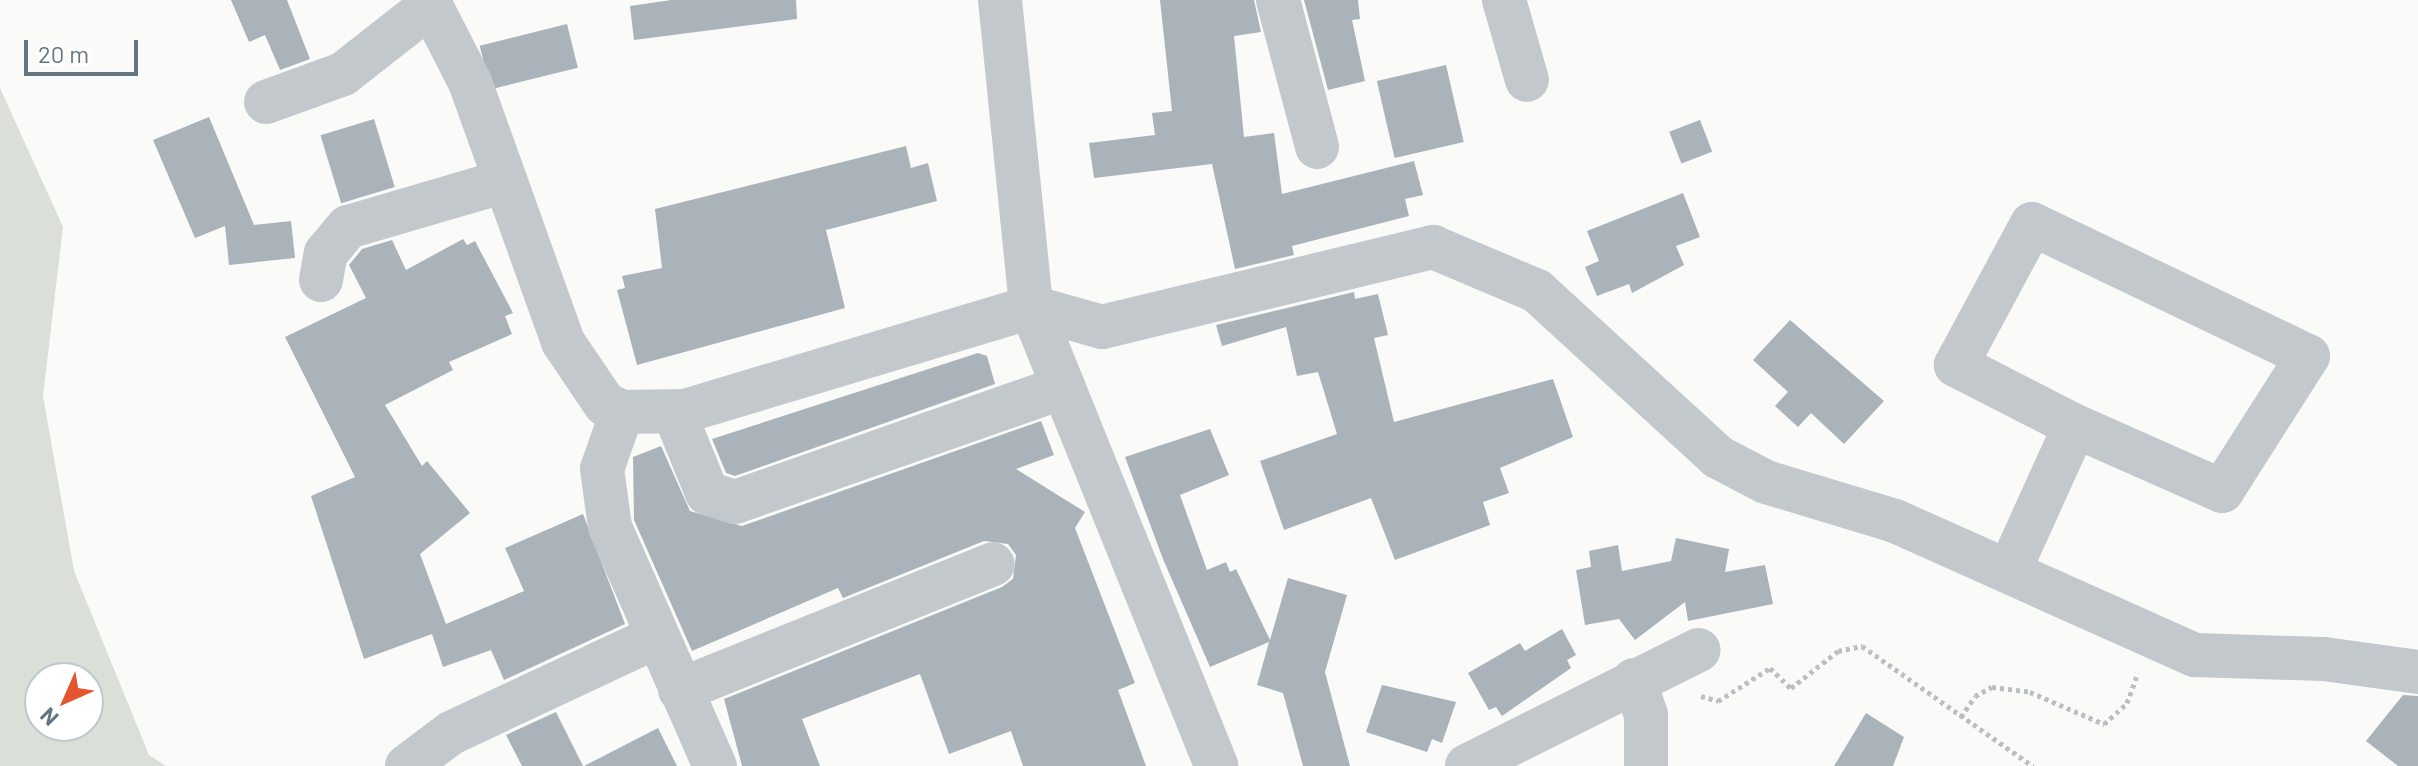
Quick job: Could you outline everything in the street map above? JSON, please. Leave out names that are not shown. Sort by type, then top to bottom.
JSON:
[{"type":"street","points":[[1000,0],[1031,307],[1216,766]]},
{"type":"street","points":[[1278,0],[1317,147]]},
{"type":"street","points":[[1504,0],[1527,80]]},
{"type":"street","points":[[266,102],[343,74],[429,3],[470,82],[563,342],[605,404],[622,412],[674,412],[1031,307],[1102,327],[1433,247],[1537,291],[1718,457],[2010,569],[2144,636],[2195,655],[2324,659],[2418,672]]},
{"type":"street","points":[[321,280],[326,253],[348,227],[505,181]]},
{"type":"street","points":[[2032,224],[2308,356],[2222,491],[2075,426],[1956,365],[2032,224]]},
{"type":"street","points":[[674,412],[707,493],[735,502],[1063,387]]},
{"type":"street","points":[[622,412],[602,469],[602,491],[656,637],[715,766]]},
{"type":"street","points":[[2010,569],[2075,426]]},
{"type":"street","points":[[680,690],[993,564]]},
{"type":"street","points":[[407,766],[451,733],[656,637]]},
{"type":"street","points":[[1467,766],[1689,653]]},
{"type":"street","points":[[1634,680],[1646,715],[1646,766]]},
{"type":"path","points":[[1961,717],[1975,696],[1992,687],[2030,692],[2104,724],[2134,691],[2144,636]]},
{"type":"path","points":[[1689,653],[1712,702],[1770,668],[1791,688],[1838,651],[1862,646],[2033,766]]},
{"type":"shaded area","points":[[0,88],[63,227],[43,396],[74,571],[149,755],[166,766],[0,766]]},
{"type":"building","points":[[231,0],[287,0],[310,59],[280,70],[265,35],[249,42]]},
{"type":"building","points":[[671,0],[796,0],[797,19],[634,40],[630,6]]},
{"type":"building","points":[[1160,0],[1254,0],[1261,32],[1234,36],[1244,137],[1274,133],[1282,194],[1414,161],[1423,195],[1405,199],[1409,216],[1292,246],[1294,255],[1235,269],[1212,164],[1094,178],[1089,143],[1155,135],[1152,113],[1172,111]]},
{"type":"building","points":[[1304,0],[1358,0],[1360,19],[1352,20],[1365,81],[1328,90]]},
{"type":"building","points":[[567,24],[578,68],[491,89],[480,46]]},
{"type":"building","points":[[1446,65],[1464,142],[1395,158],[1377,81]]},
{"type":"building","points":[[209,117],[254,225],[291,221],[295,258],[229,265],[225,226],[195,238],[153,140]]},
{"type":"building","points":[[374,119],[395,187],[341,203],[320,135]]},
{"type":"building","points":[[1700,120],[1712,152],[1681,164],[1669,132]]},
{"type":"building","points":[[906,146],[911,168],[928,163],[937,201],[826,230],[845,308],[637,365],[617,290],[625,288],[622,276],[662,268],[655,209]]},
{"type":"building","points":[[1683,193],[1700,237],[1676,246],[1684,265],[1632,293],[1629,284],[1597,296],[1585,267],[1599,261],[1587,231]]},
{"type":"building","points":[[463,239],[467,245],[475,241],[513,313],[505,316],[512,334],[449,362],[453,370],[385,405],[422,466],[427,461],[470,513],[420,554],[446,624],[524,591],[505,548],[583,514],[625,624],[504,680],[491,650],[443,667],[432,634],[364,659],[311,496],[355,477],[285,337],[366,298],[349,265],[362,249],[392,240],[406,270]]},
{"type":"building","points":[[1354,292],[1355,299],[1378,294],[1388,335],[1374,338],[1394,422],[1553,379],[1573,437],[1500,468],[1509,493],[1483,502],[1490,525],[1395,560],[1371,498],[1284,530],[1260,461],[1337,434],[1318,372],[1297,376],[1286,327],[1222,346],[1216,325]]},
{"type":"building","points":[[1790,320],[1884,401],[1844,444],[1811,413],[1798,427],[1775,406],[1788,392],[1753,360]]},
{"type":"building","points":[[978,353],[987,356],[995,384],[735,476],[726,473],[712,439]]},
{"type":"building","points":[[1041,421],[1054,455],[1016,469],[1085,512],[1075,528],[1135,683],[1118,690],[1146,766],[1023,766],[1011,731],[949,754],[920,674],[802,719],[820,766],[742,766],[724,699],[1002,587],[1013,579],[1016,555],[1008,544],[984,541],[843,598],[838,588],[692,651],[634,520],[633,457],[661,446],[690,511],[742,526]]},
{"type":"building","points":[[1210,429],[1229,475],[1180,495],[1207,570],[1226,562],[1230,572],[1236,569],[1270,640],[1288,578],[1347,595],[1325,672],[1350,766],[1303,766],[1283,693],[1257,685],[1269,642],[1210,667],[1163,559],[1125,457]]},
{"type":"building","points":[[1676,538],[1729,549],[1725,572],[1765,565],[1773,604],[1688,621],[1685,602],[1635,640],[1619,619],[1585,625],[1576,570],[1591,567],[1589,551],[1618,545],[1622,571],[1671,561]]},
{"type":"building","points":[[1562,629],[1576,655],[1567,660],[1571,668],[1502,716],[1496,707],[1489,710],[1468,673],[1520,643],[1525,651]]},
{"type":"building","points":[[1382,685],[1456,702],[1442,743],[1432,739],[1427,752],[1366,732]]},
{"type":"building","points":[[2403,695],[2418,696],[2418,766],[2398,766],[2366,741]]},
{"type":"building","points":[[556,712],[583,766],[522,766],[506,735]]},
{"type":"building","points":[[1866,713],[1904,737],[1893,766],[1834,766]]},
{"type":"building","points":[[658,728],[677,766],[584,766]]}]
